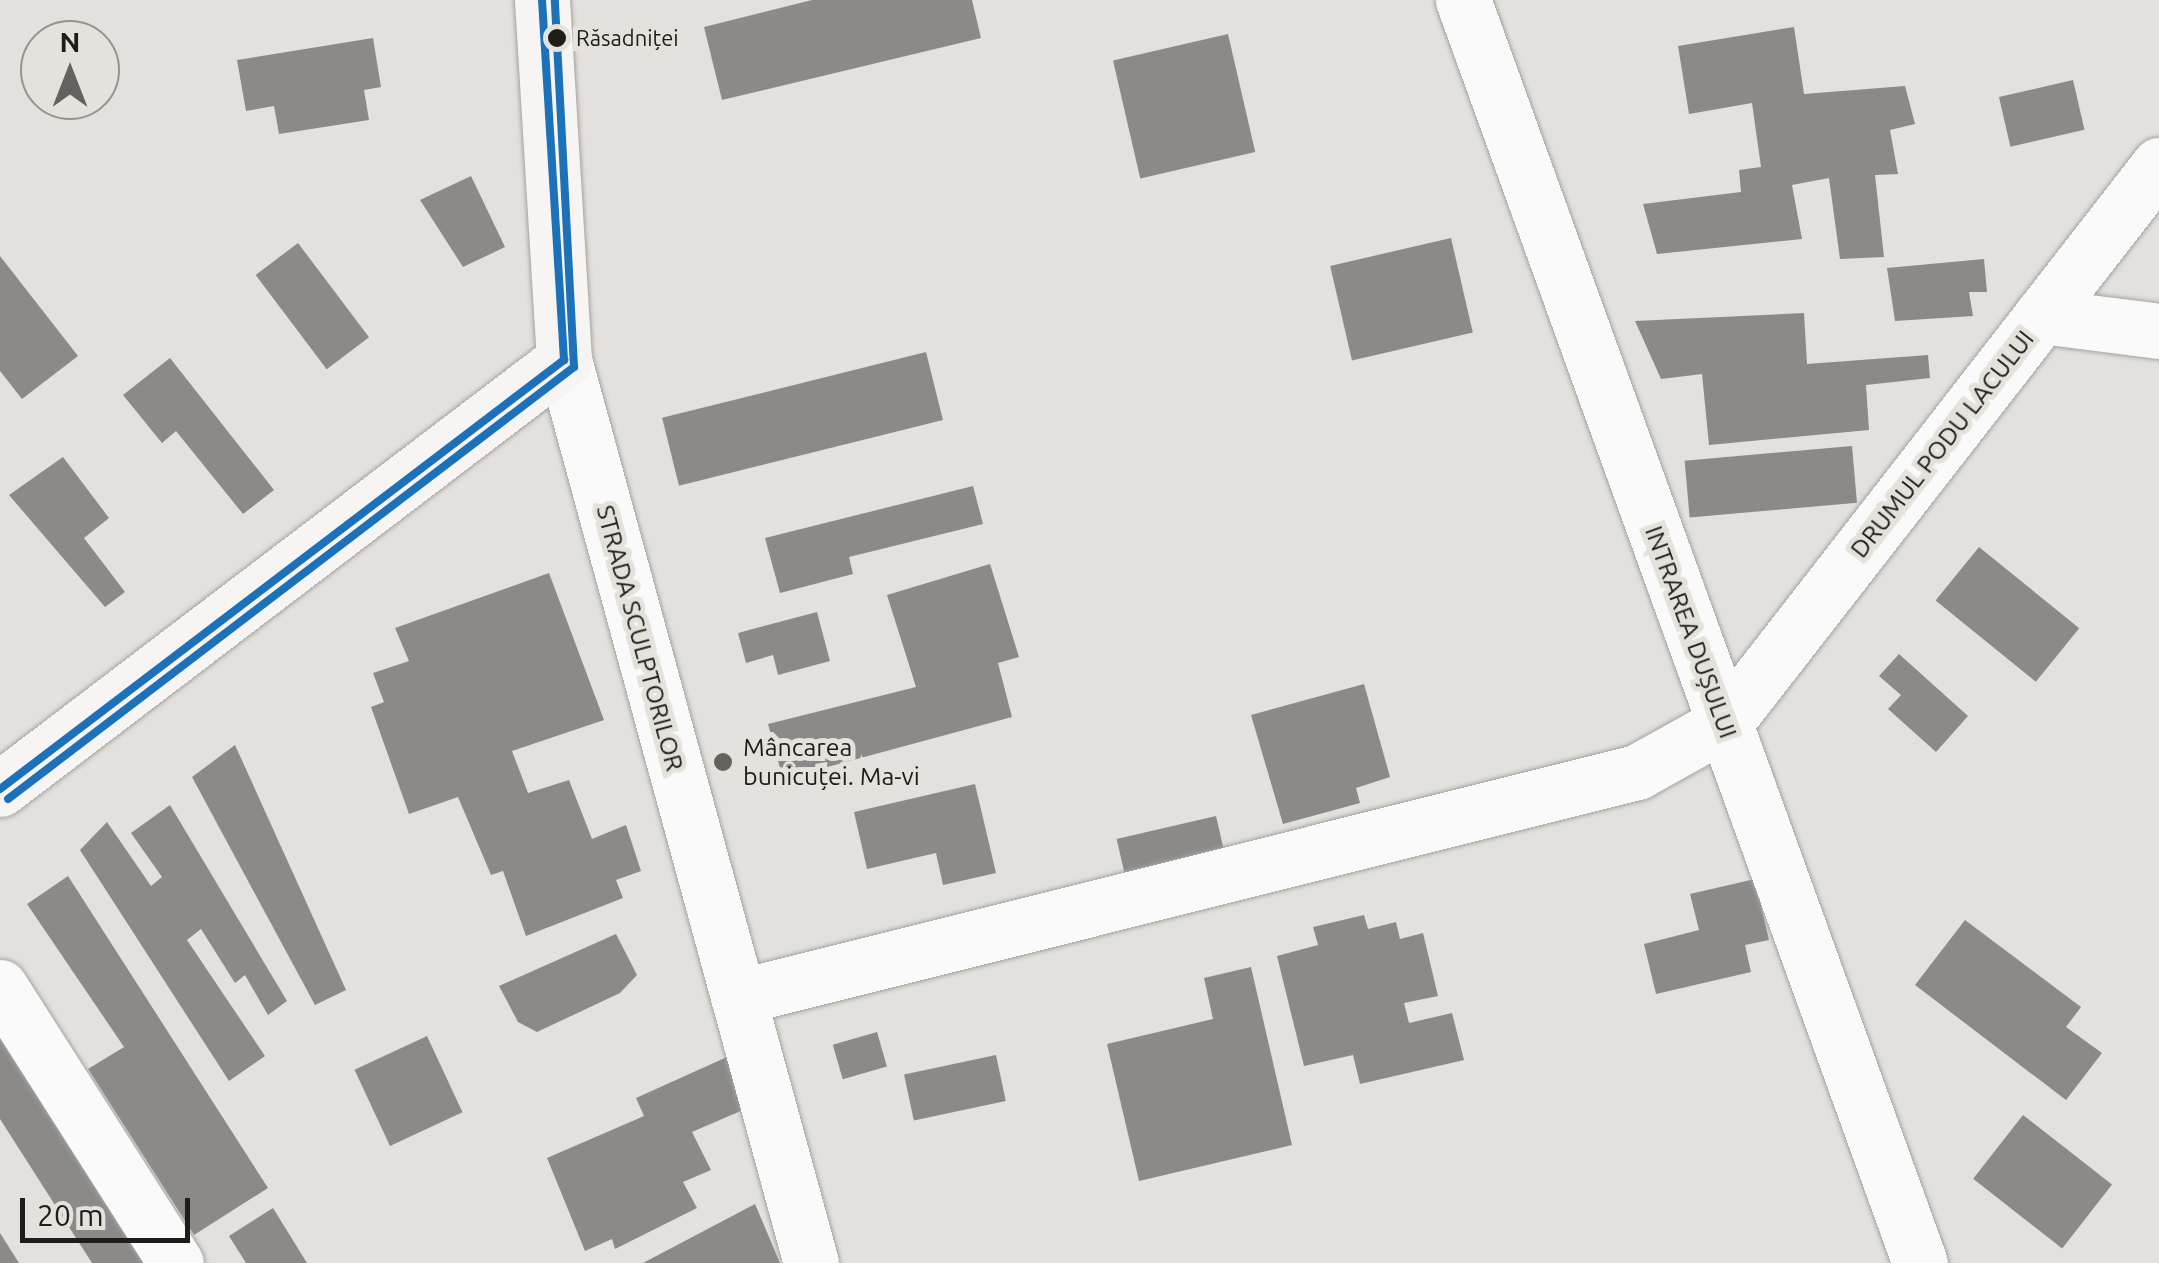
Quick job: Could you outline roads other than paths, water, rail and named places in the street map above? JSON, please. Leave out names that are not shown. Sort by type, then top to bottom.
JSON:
[{"type":"main road","name":"STRADA SCULPTORILOR","points":[[542,0],[564,360]]},
{"type":"main road","points":[[0,789],[564,360]]},
{"type":"street","name":"INTRAREA DUȘULUI","points":[[1464,0],[1920,1263]]},
{"type":"street","name":"DRUMUL PODU LACULUI","points":[[1725,723],[2159,165]]},
{"type":"street","points":[[2041,316],[2159,331]]},
{"type":"street","name":"STRADA SCULPTORILOR","points":[[564,360],[812,1263]]},
{"type":"street","points":[[738,996],[1637,772],[1725,723]]},
{"type":"street","points":[[0,987],[176,1263]]},
{"type":"place","name":"Răsadniței","points":[[557,38]]},
{"type":"place","name":"Mâncarea bunicuței. Ma-vi","points":[[723,762]]}]
